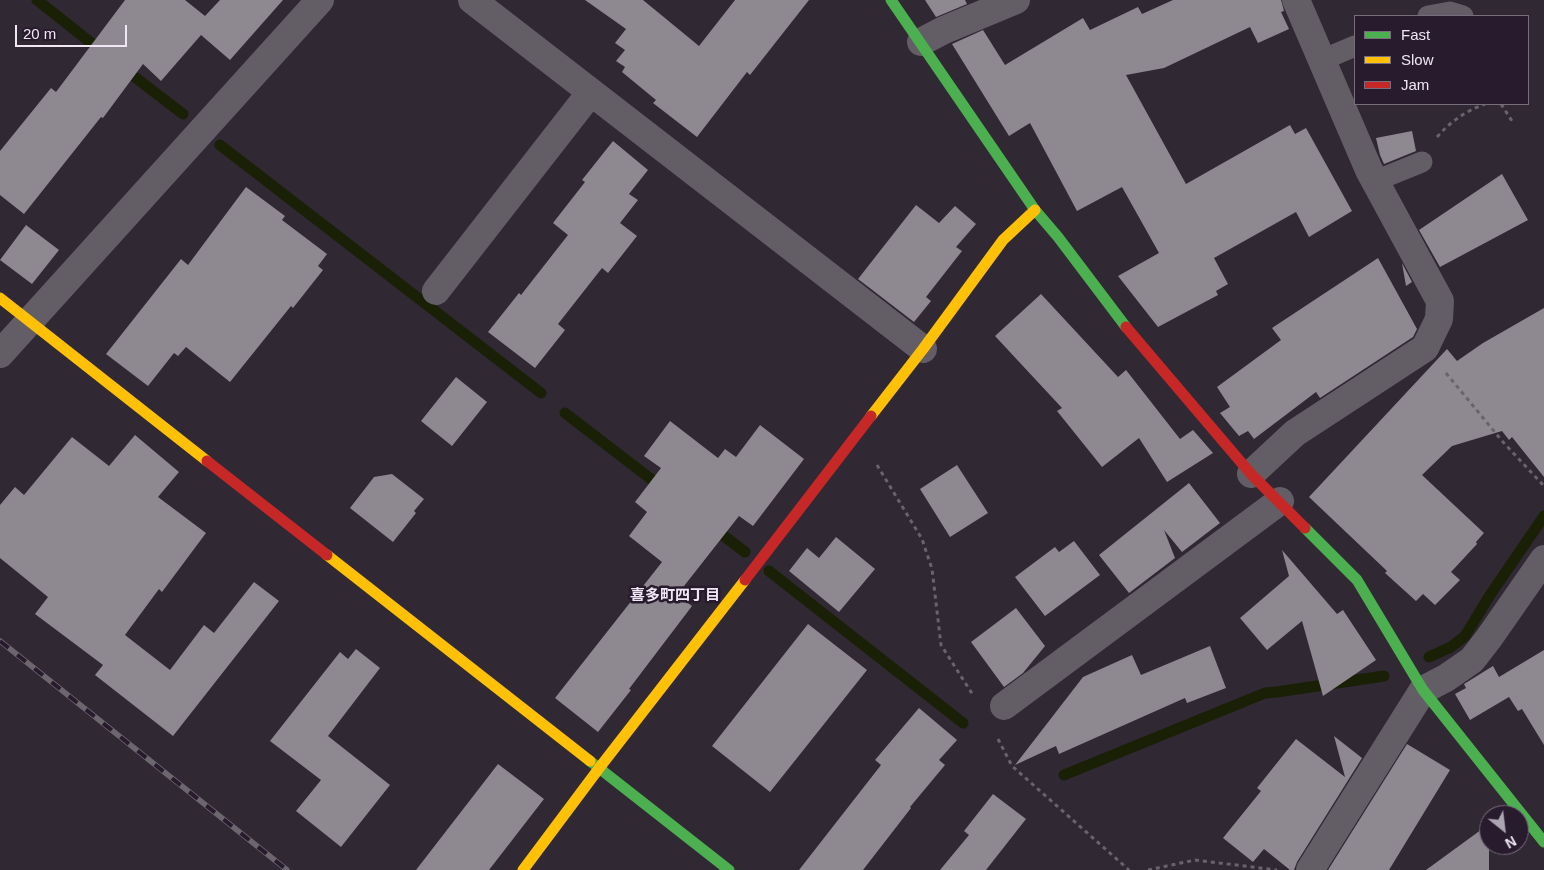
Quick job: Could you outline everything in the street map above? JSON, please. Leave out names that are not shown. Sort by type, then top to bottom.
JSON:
[{"type":"street","points":[[0,354],[320,0]]},
{"type":"street","points":[[472,0],[922,349]]},
{"type":"street","points":[[891,0],[1035,210],[1058,237],[1131,333],[1251,474],[1357,580],[1423,690],[1544,842]]},
{"type":"street","points":[[921,42],[944,30],[1016,0]]},
{"type":"street","points":[[1251,474],[1295,433],[1425,348],[1440,319],[1440,301],[1368,170],[1296,0]]},
{"type":"street","points":[[436,291],[591,92]]},
{"type":"street","points":[[523,870],[922,349],[1003,240],[1035,210]]},
{"type":"street","points":[[0,298],[729,870]]},
{"type":"street","points":[[1004,706],[1280,501]]},
{"type":"street","points":[[1310,870],[1423,690],[1446,678],[1472,660],[1544,559]]},
{"type":"lane","points":[[1434,15],[1450,12],[1460,15]]},
{"type":"lane","points":[[1322,60],[1354,46]]},
{"type":"lane","points":[[1375,180],[1422,162]]},
{"type":"path","points":[[1422,162],[1426,149],[1447,126],[1470,110],[1482,105]]},
{"type":"path","points":[[1502,105],[1512,121]]},
{"type":"path","points":[[1425,348],[1503,442],[1544,486]]},
{"type":"path","points":[[854,438],[869,453],[922,539],[932,569],[941,645],[978,702]]},
{"type":"path","points":[[996,734],[1012,766],[1129,870]]},
{"type":"path","points":[[1148,870],[1195,860],[1277,870]]},
{"type":"building","points":[[125,0],[185,0],[205,16],[220,0],[283,0],[230,60],[201,35],[161,81],[143,64],[103,118],[101,117],[24,214],[0,195],[0,151],[51,88],[56,92]]},
{"type":"building","points":[[585,0],[643,0],[699,46],[735,0],[809,0],[750,75],[747,72],[697,137],[653,103],[656,100],[622,72],[625,67],[616,61],[625,50],[615,43],[626,29]]},
{"type":"building","points":[[925,0],[965,0],[967,4],[936,17]]},
{"type":"building","points":[[1173,0],[1281,0],[1284,11],[1281,12],[1289,29],[1258,43],[1250,27],[1164,68],[1126,75],[1186,184],[1290,125],[1295,134],[1306,128],[1352,211],[1309,237],[1296,212],[1214,258],[1228,284],[1216,291],[1218,295],[1158,327],[1118,276],[1159,253],[1122,187],[1077,211],[1030,123],[1009,136],[952,44],[983,30],[1005,65],[1083,18],[1090,30],[1138,7],[1142,14]]},
{"type":"building","points":[[1412,131],[1416,151],[1384,164],[1376,138]]},
{"type":"building","points":[[613,141],[648,170],[629,194],[638,200],[620,223],[637,236],[608,273],[602,268],[558,324],[565,330],[535,368],[488,332],[519,293],[521,295],[568,235],[553,223],[585,182],[582,180]]},
{"type":"building","points":[[1502,174],[1528,220],[1440,267],[1419,230]]},
{"type":"building","points":[[246,187],[285,216],[282,220],[327,254],[318,266],[323,270],[293,308],[291,306],[230,382],[186,347],[178,356],[174,353],[148,386],[106,354],[181,259],[188,265]]},
{"type":"building","points":[[916,205],[939,223],[955,206],[976,224],[956,247],[962,251],[926,297],[931,301],[914,322],[858,279]]},
{"type":"building","points":[[26,225],[59,250],[32,284],[0,260]]},
{"type":"building","points":[[1378,258],[1417,329],[1413,337],[1320,398],[1316,392],[1254,439],[1248,431],[1239,436],[1220,413],[1230,407],[1217,387],[1281,340],[1272,328]]},
{"type":"building","points":[[1402,263],[1412,282],[1406,286]]},
{"type":"building","points":[[1041,294],[1118,377],[1126,370],[1180,439],[1193,430],[1213,453],[1167,482],[1139,438],[1102,467],[1057,411],[1062,408],[995,336]]},
{"type":"building","points":[[1544,308],[1544,477],[1512,437],[1509,440],[1502,431],[1452,446],[1422,475],[1484,533],[1476,542],[1477,544],[1451,572],[1460,580],[1435,605],[1423,594],[1416,601],[1385,573],[1387,571],[1309,497],[1447,349],[1457,361],[1483,343]]},
{"type":"building","points":[[456,377],[487,402],[452,446],[421,421]]},
{"type":"building","points":[[670,421],[718,458],[725,449],[736,457],[760,425],[804,459],[753,526],[739,516],[677,595],[692,606],[598,732],[555,698],[662,562],[629,536],[647,512],[635,502],[661,468],[644,456]]},
{"type":"building","points":[[135,435],[179,472],[158,497],[206,533],[162,592],[159,589],[125,635],[170,670],[204,625],[214,633],[254,582],[279,601],[173,736],[95,675],[103,665],[35,614],[48,597],[0,558],[0,505],[15,487],[24,495],[72,437],[109,466]]},
{"type":"building","points":[[957,465],[988,513],[950,537],[920,489]]},
{"type":"building","points":[[392,474],[424,499],[414,511],[416,513],[393,542],[350,508],[374,477]]},
{"type":"building","points":[[1189,483],[1220,523],[1182,552],[1164,530],[1175,558],[1129,593],[1099,555]]},
{"type":"building","points":[[836,537],[875,569],[839,612],[789,571],[807,548],[819,558]]},
{"type":"building","points":[[1074,541],[1100,575],[1045,616],[1015,577],[1055,547],[1059,552]]},
{"type":"building","points":[[1282,550],[1337,614],[1343,610],[1376,660],[1323,696],[1302,621],[1267,650],[1240,618],[1289,576]]},
{"type":"building","points":[[1016,608],[1045,646],[1023,673],[1004,687],[971,642]]},
{"type":"building","points":[[808,624],[867,670],[770,792],[712,746]]},
{"type":"building","points":[[1210,646],[1226,688],[1187,703],[1185,698],[1059,754],[1056,746],[1015,765],[1083,677],[1132,655],[1141,675]]},
{"type":"building","points":[[356,649],[380,668],[328,736],[390,785],[341,847],[296,811],[321,780],[270,741],[340,652],[348,659]]},
{"type":"building","points":[[1544,650],[1544,745],[1522,709],[1518,711],[1509,697],[1470,720],[1455,694],[1466,688],[1464,684],[1493,666],[1499,677]]},
{"type":"building","points":[[919,708],[957,740],[939,760],[945,765],[910,807],[863,870],[799,870],[881,765],[875,760]]},
{"type":"building","points":[[1334,736],[1362,758],[1297,862],[1294,870],[1290,870],[1264,849],[1253,862],[1223,838],[1261,791],[1257,788],[1296,739],[1345,777]]},
{"type":"building","points":[[1407,744],[1450,770],[1389,870],[1328,870]]},
{"type":"building","points":[[498,764],[544,799],[489,870],[416,870]]},
{"type":"building","points":[[993,794],[1026,819],[986,870],[940,870],[969,835],[964,831]]},
{"type":"building","points":[[1479,831],[1479,855],[1489,855],[1489,870],[1426,870]]},
{"type":"waterway","points":[[37,0],[104,53]]},
{"type":"waterway","points":[[123,68],[183,114]]},
{"type":"waterway","points":[[220,145],[541,393]]},
{"type":"waterway","points":[[565,413],[664,489]]},
{"type":"waterway","points":[[1429,657],[1451,647],[1465,636],[1490,595],[1544,516]]},
{"type":"waterway","points":[[712,527],[745,552]]},
{"type":"waterway","points":[[769,571],[963,723]]},
{"type":"waterway","points":[[1064,775],[1265,693],[1384,676]]},
{"type":"railway","points":[[0,641],[287,870]]},
{"type":"traffic: fast","points":[[891,0],[1035,210],[1058,237],[1126,327]]},
{"type":"traffic: fast","points":[[1305,528],[1357,580],[1423,690],[1544,842]]},
{"type":"traffic: fast","points":[[590,761],[729,870]]},
{"type":"traffic: slow","points":[[871,416],[1003,240],[1035,210]]},
{"type":"traffic: slow","points":[[0,298],[207,461]]},
{"type":"traffic: slow","points":[[327,555],[590,761]]},
{"type":"traffic: slow","points":[[523,870],[745,580]]},
{"type":"traffic: jam","points":[[1126,327],[1251,474],[1305,528]]},
{"type":"traffic: jam","points":[[745,580],[871,416]]},
{"type":"traffic: jam","points":[[207,461],[327,555]]},
{"type":"district","name":"喜多町四丁目","points":[[675,596]]}]
